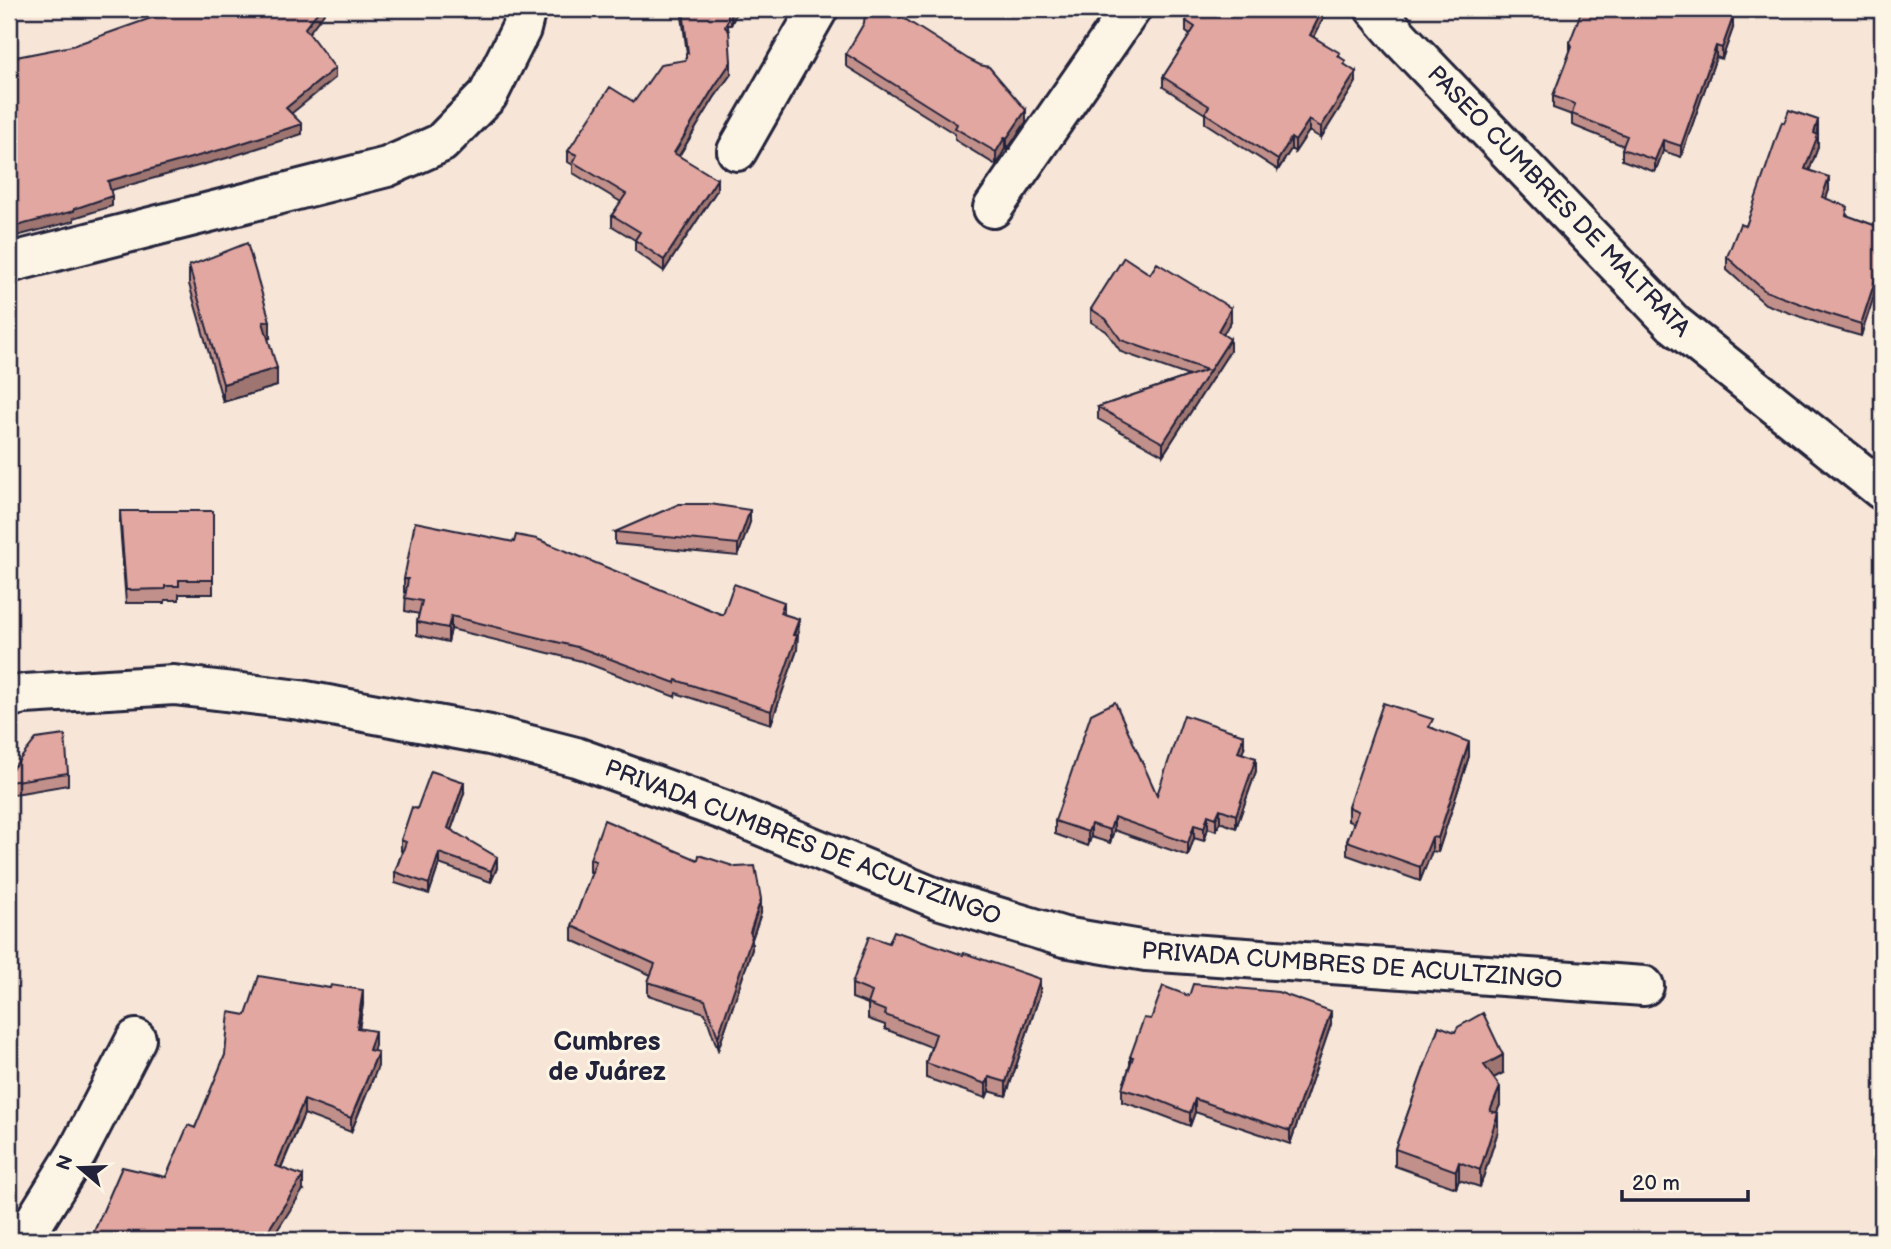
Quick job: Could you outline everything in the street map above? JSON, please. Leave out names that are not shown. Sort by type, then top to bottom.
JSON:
[{"type":"street","points":[[9,262],[387,167],[440,143],[488,95],[521,29],[526,9]]},
{"type":"street","points":[[737,150],[818,9]]},
{"type":"street","points":[[993,208],[1131,9]]},
{"type":"street","name":"PASEO CUMBRES DE MALTRATA","points":[[1376,9],[1399,38],[1674,324],[1882,490]]},
{"type":"street","name":"PRIVADA CUMBRES DE ACULTZINGO","points":[[9,697],[174,685],[300,700],[490,735],[576,757],[723,810],[938,899],[1064,937],[1091,942],[1146,951],[1644,986]]},
{"type":"street","points":[[23,1240],[77,1153],[136,1040]]},
{"type":"building","points":[[182,9],[208,9],[209,16],[219,9],[320,9],[305,28],[335,68],[286,108],[302,124],[108,181],[112,196],[74,211],[9,228],[9,47],[11,58],[72,46]]},
{"type":"building","points":[[683,9],[733,9],[731,14],[728,14],[725,27],[729,31],[731,62],[674,153],[717,179],[664,260],[635,240],[640,232],[612,215],[626,194],[573,162],[577,155],[568,151],[610,87],[634,102],[661,64],[686,60],[688,53]]},
{"type":"building","points":[[876,9],[889,9],[968,59],[989,67],[1026,110],[996,152],[955,128],[957,124],[846,54],[864,23],[865,13]]},
{"type":"building","points":[[1194,9],[1323,9],[1310,35],[1340,53],[1338,56],[1346,61],[1344,64],[1356,72],[1321,127],[1309,120],[1295,141],[1291,138],[1278,160],[1205,113],[1209,106],[1163,77],[1195,27],[1186,21]]},
{"type":"building","points":[[1582,9],[1711,9],[1733,17],[1722,48],[1716,46],[1681,146],[1663,140],[1655,160],[1622,149],[1627,136],[1572,114],[1575,104],[1553,96],[1572,46],[1570,42]]},
{"type":"building","points":[[1789,110],[1818,120],[1814,133],[1818,135],[1805,169],[1829,177],[1822,197],[1848,207],[1846,215],[1882,228],[1882,259],[1861,324],[1765,291],[1727,257],[1740,224],[1746,226],[1782,122],[1784,123]]},
{"type":"building","points":[[247,243],[270,321],[263,322],[277,368],[223,384],[189,266]]},
{"type":"building","points":[[1124,257],[1150,274],[1157,263],[1231,308],[1218,331],[1230,339],[1163,443],[1098,407],[1207,370],[1121,340],[1106,319],[1091,309]]},
{"type":"building","points":[[679,504],[710,504],[750,510],[738,544],[615,532]]},
{"type":"building","points":[[120,511],[213,511],[213,580],[179,580],[179,586],[165,586],[165,589],[126,590]]},
{"type":"building","points":[[415,522],[514,542],[516,535],[537,539],[723,615],[734,584],[784,602],[780,613],[799,619],[793,635],[797,636],[771,711],[676,680],[675,683],[581,648],[451,616],[448,628],[417,622],[422,601],[405,598],[408,579],[404,579]]},
{"type":"building","points":[[1115,702],[1157,795],[1184,715],[1244,735],[1238,752],[1256,758],[1236,815],[1220,809],[1216,818],[1208,815],[1204,828],[1194,825],[1188,843],[1114,817],[1110,830],[1091,824],[1088,832],[1055,821],[1091,714]]},
{"type":"building","points":[[1383,703],[1433,719],[1429,727],[1469,742],[1438,838],[1432,837],[1420,867],[1347,841],[1358,811],[1348,807]]},
{"type":"building","points":[[65,735],[68,773],[9,782],[9,773],[36,739]]},
{"type":"building","points":[[431,771],[464,782],[448,828],[497,857],[491,871],[439,853],[429,884],[395,872],[406,842],[401,840],[412,807],[417,809]]},
{"type":"building","points":[[604,820],[698,860],[699,855],[736,867],[755,866],[761,899],[750,932],[752,936],[718,1037],[705,1000],[648,982],[655,964],[572,926],[596,861],[590,859]]},
{"type":"building","points":[[894,931],[1040,979],[1006,1082],[989,1077],[986,1084],[926,1063],[936,1034],[885,1015],[886,1011],[868,1004],[872,992],[852,984],[869,936],[889,943]]},
{"type":"building","points":[[259,976],[330,988],[331,985],[363,990],[357,1028],[375,1031],[369,1050],[378,1052],[351,1118],[304,1100],[276,1166],[303,1176],[262,1240],[89,1240],[122,1167],[166,1177],[188,1125],[195,1128],[225,1055],[229,1012],[246,1015]]},
{"type":"building","points":[[1193,984],[1278,992],[1331,1011],[1290,1131],[1195,1099],[1190,1113],[1151,1097],[1122,1089],[1144,1018],[1151,1019],[1163,986],[1189,996]]},
{"type":"building","points":[[1483,1013],[1503,1055],[1484,1065],[1500,1087],[1490,1111],[1498,1113],[1480,1170],[1459,1162],[1456,1171],[1395,1149],[1439,1026],[1455,1032],[1458,1027]]},
{"type":"district","name":"Cumbres de Juárez","points":[[607,1056]]}]
